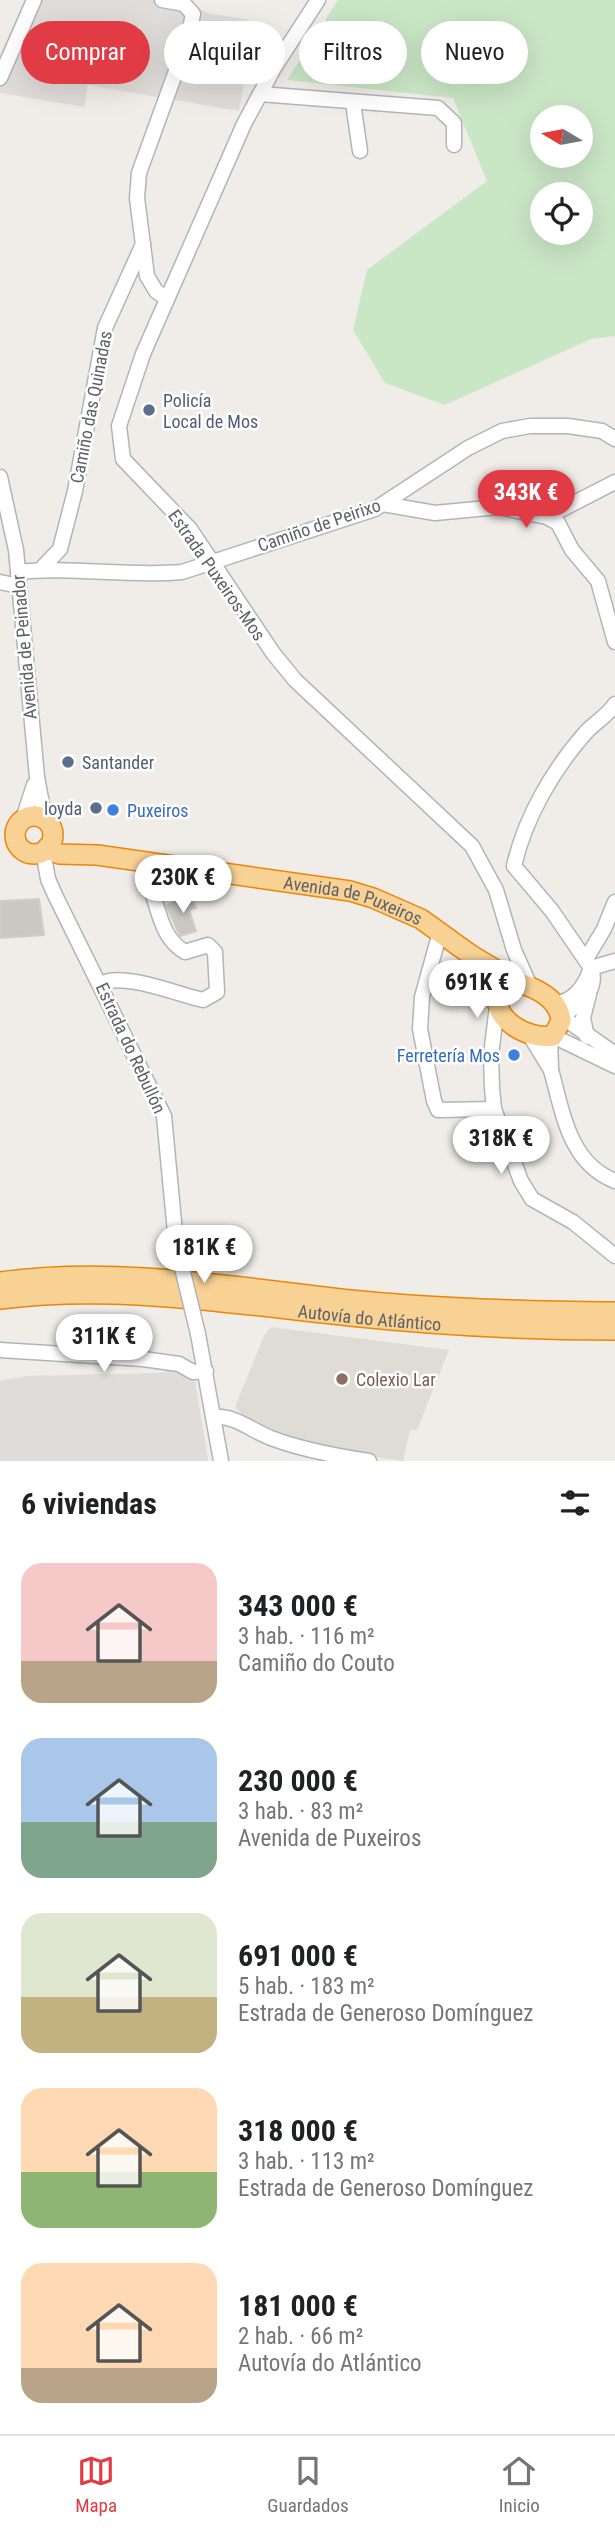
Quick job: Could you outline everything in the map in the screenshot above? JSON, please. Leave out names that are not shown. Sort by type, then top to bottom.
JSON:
[{"type":"highway","points":[[0,849],[32,853],[47,837],[36,816],[14,824],[15,835],[22,850]]},
{"type":"highway","name":"Avenida de Puxeiros","points":[[47,837],[59,854],[97,855],[350,891],[396,907],[440,932],[506,986],[558,1010]]},
{"type":"highway","points":[[471,955],[506,986],[521,1030],[551,1036],[560,1027],[558,1010]]},
{"type":"highway","name":"Autovía do Atlántico","points":[[0,1282],[96,1276],[159,1278],[444,1307],[615,1312]]},
{"type":"highway","name":"Autovía do Atlántico","points":[[0,1299],[69,1293],[139,1294],[455,1325],[615,1330]]},
{"type":"highway","points":[[0,1305],[21,1297]]},
{"type":"street","points":[[0,78],[34,0]]},
{"type":"street","points":[[162,0],[184,4],[193,14],[188,38],[139,173],[137,198],[147,276],[156,291],[167,299]]},
{"type":"street","name":"Estrada Puxeiros-Mos","points":[[318,0],[260,94],[167,299],[125,400],[119,426],[123,459],[132,471],[172,508],[212,561],[273,653],[295,680],[455,826],[472,846],[496,890],[514,953],[506,986]]},
{"type":"street","points":[[260,94],[438,108],[454,123],[454,145]]},
{"type":"street","points":[[353,103],[360,151]]},
{"type":"street","name":"Camiño das Quinadas","points":[[41,569],[60,549],[75,491],[105,328],[143,244]]},
{"type":"street","name":"Camiño de Peirixo","points":[[0,582],[18,579],[41,569],[156,574],[182,572],[383,504],[468,448],[502,431],[530,426],[568,426],[602,431],[615,439]]},
{"type":"street","name":"Avenida de Peinador","points":[[0,477],[14,538],[29,707],[47,837]]},
{"type":"street","points":[[547,517],[615,482]]},
{"type":"street","points":[[383,504],[435,513],[498,507],[547,517],[558,523],[572,550],[598,581],[614,638]]},
{"type":"street","points":[[587,1037],[583,1018],[594,980],[589,963],[552,911],[514,866],[531,814],[554,777],[587,731],[615,704]]},
{"type":"street","name":"Avenida de Peinador","points":[[14,824],[37,777]]},
{"type":"street","name":"Estrada do Rebullón","points":[[47,837],[48,879],[164,1116],[176,1243],[206,1371],[222,1461]]},
{"type":"street","points":[[101,984],[113,979],[203,999],[217,992],[215,952],[208,945],[185,952],[173,945],[163,928],[153,895]]},
{"type":"street","points":[[558,1010],[584,983],[589,963],[615,902]]},
{"type":"street","points":[[440,932],[422,997],[420,1029],[433,1101],[438,1110],[451,1112],[494,1109]]},
{"type":"street","points":[[514,953],[494,1041],[491,1071],[494,1109],[521,1181],[532,1199],[573,1222],[615,1256]]},
{"type":"street","points":[[589,963],[615,961]]},
{"type":"street","points":[[558,1010],[583,1000],[590,991]]},
{"type":"street","points":[[558,1010],[587,1037],[615,1054]]},
{"type":"street","points":[[494,1041],[506,1026],[521,1030],[551,1070]]},
{"type":"street","points":[[615,1066],[551,1036],[551,1070],[576,1147],[591,1169],[615,1181]]},
{"type":"street","points":[[0,1350],[143,1359],[179,1364],[193,1372],[206,1371]]},
{"type":"street","points":[[214,1417],[232,1419],[271,1438],[328,1455],[369,1461]]},
{"type":"shaded area","points":[[25,0],[175,0],[208,13],[256,21],[164,21],[164,84],[244,84],[239,111],[88,85],[84,107],[0,93],[0,56]]},
{"type":"shaded area","name":"Colexio Lar","points":[[271,1327],[449,1350],[417,1430],[410,1430],[403,1461],[335,1451],[272,1430],[245,1417],[235,1407],[264,1336]]},
{"type":"shaded area","points":[[193,1367],[208,1461],[0,1461],[0,1381],[26,1376],[156,1373]]},
{"type":"green space","points":[[338,0],[615,0],[615,336],[591,339],[445,405],[385,383],[353,330],[367,270],[487,181],[453,98],[324,84],[407,84],[407,21],[325,21]]},
{"type":"green space","points":[[299,61],[299,81],[287,80]]},
{"type":"building","points":[[191,894],[196,908],[189,910],[196,931],[180,936],[166,906]]},
{"type":"building","points":[[39,899],[44,935],[0,938],[0,901]]},
{"type":"place","name":"Policía Local de Mos","points":[[149,410]]},
{"type":"place","name":"Santander","points":[[68,762]]},
{"type":"place","name":"loyda","points":[[96,808]]},
{"type":"place","name":"Puxeiros","points":[[113,810]]},
{"type":"place","name":"Ferretería Mos","points":[[514,1055]]},
{"type":"place","name":"Colexio Lar","points":[[342,1379]]}]
